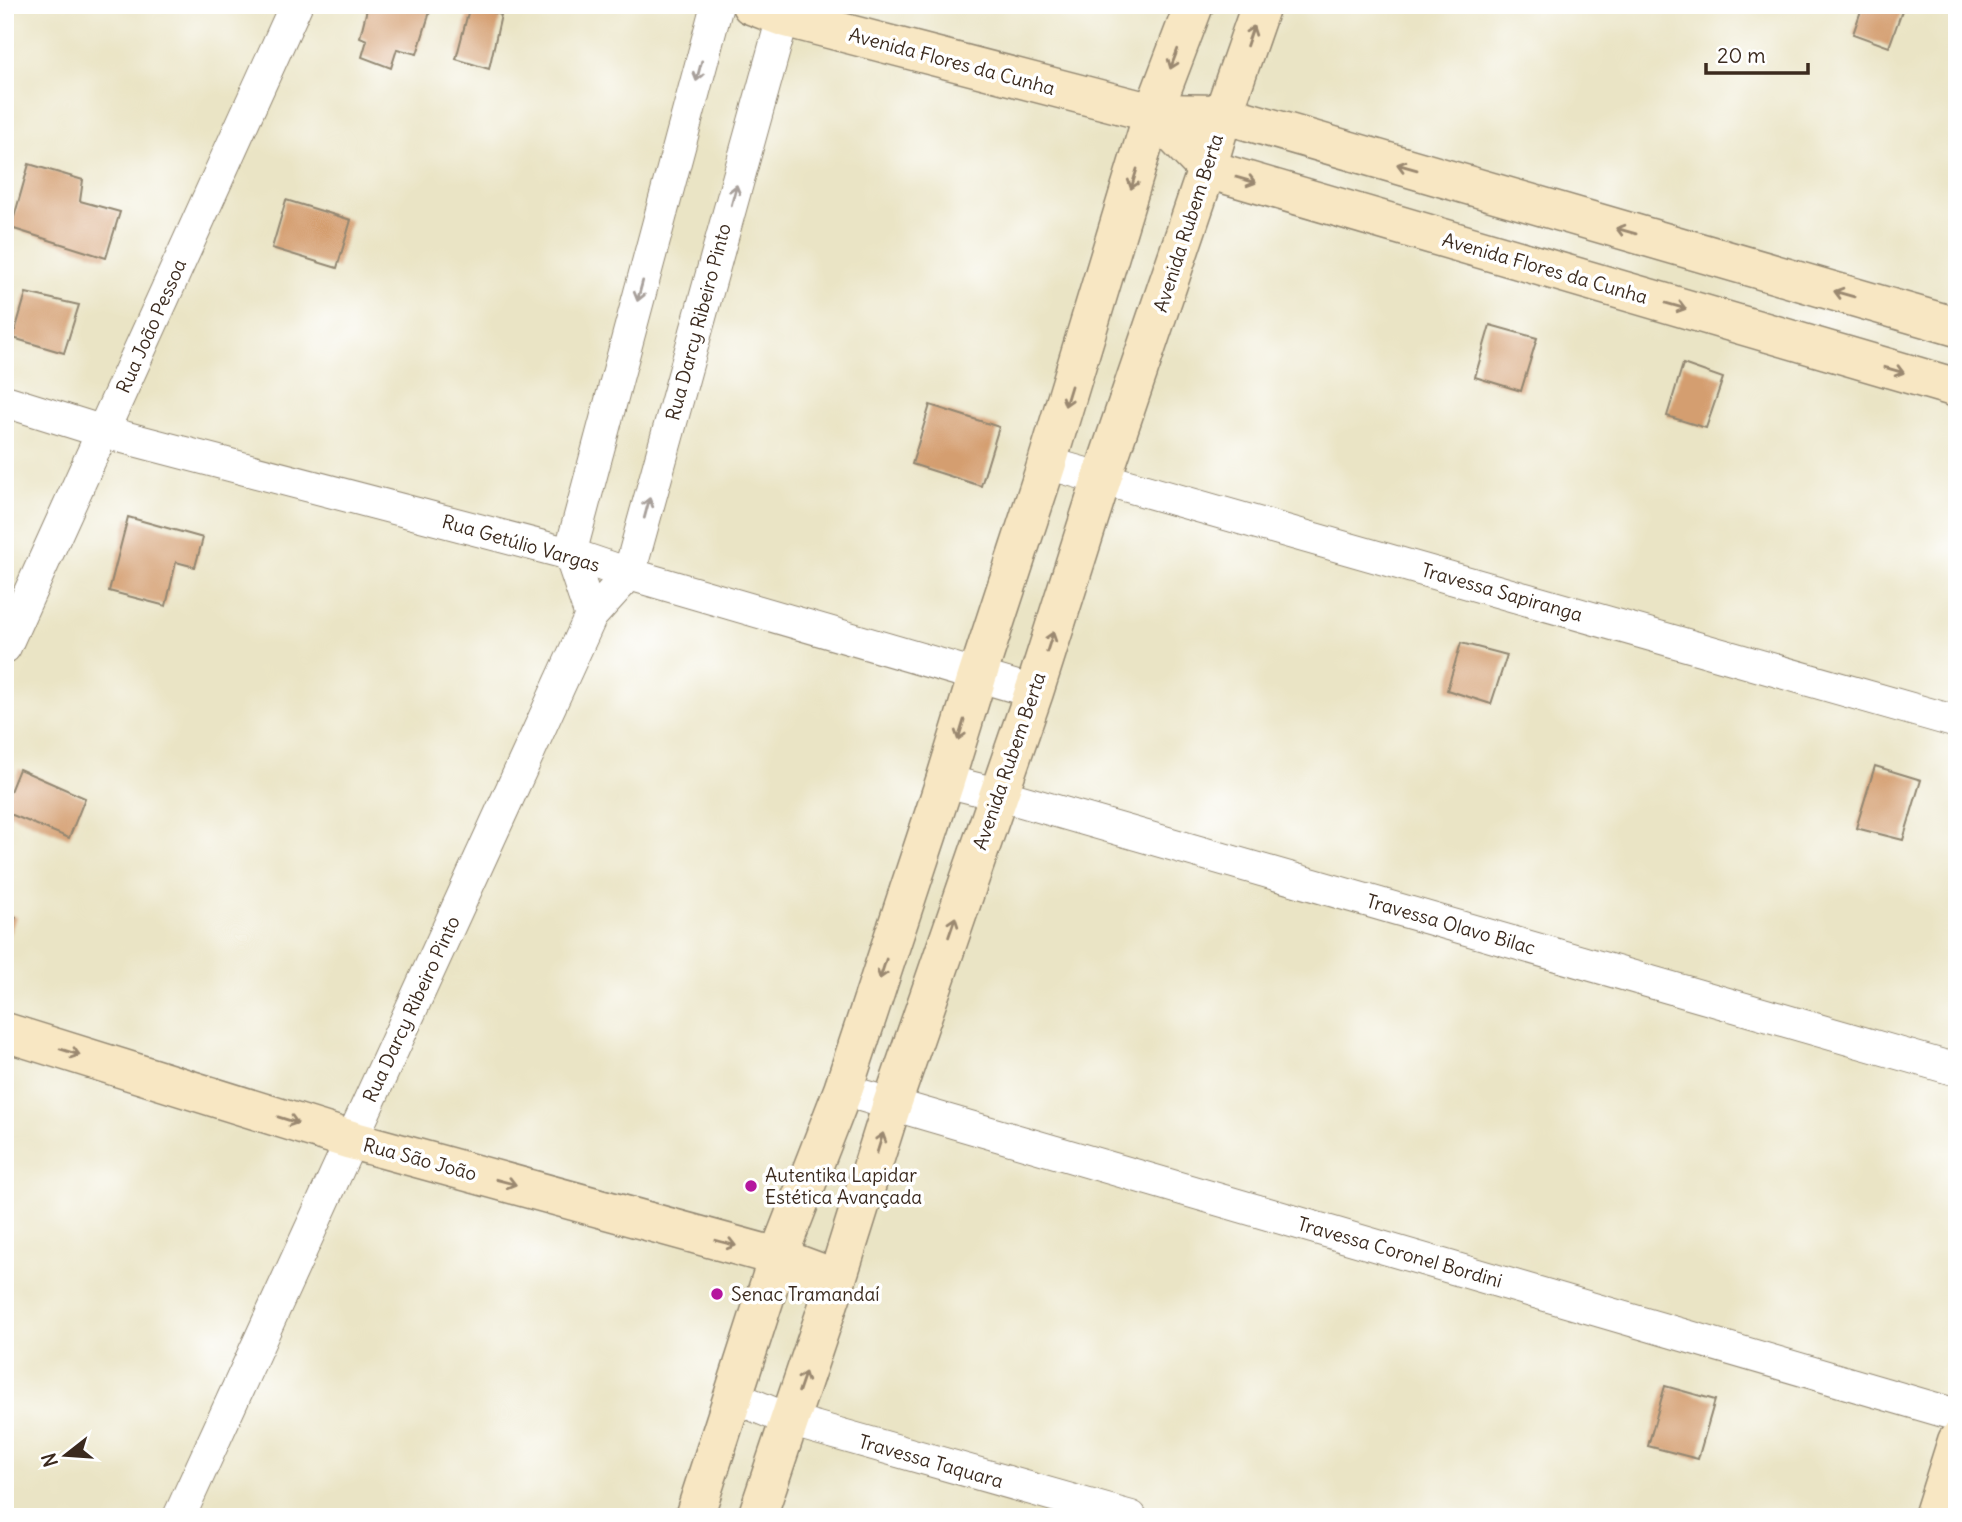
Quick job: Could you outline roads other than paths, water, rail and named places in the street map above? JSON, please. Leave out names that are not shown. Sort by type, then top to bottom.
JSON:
[{"type":"main road","points":[[694,1517],[778,1258],[843,1090],[1047,463],[1153,113],[1194,5]]},
{"type":"main road","name":"Avenida Rubem Berta","points":[[757,1517],[892,1104],[1034,692],[1102,478],[1261,5]]},
{"type":"main road","name":"Avenida Flores da Cunha","points":[[767,11],[1153,113],[1223,114],[1957,327]]},
{"type":"main road","name":"Avenida Flores da Cunha","points":[[1153,113],[1208,169],[1957,388]]},
{"type":"main road","name":"Rua São João","points":[[5,1032],[351,1140],[778,1258],[837,1279]]},
{"type":"main road","points":[[1933,1517],[1955,1453]]},
{"type":"street","name":"Rua João Pessoa","points":[[5,647],[296,5]]},
{"type":"street","points":[[591,616],[570,554],[717,5]]},
{"type":"street","name":"Rua Darcy Ribeiro Pinto","points":[[179,1517],[591,616],[629,574],[767,11]]},
{"type":"street","name":"Rua Getúlio Vargas","points":[[5,401],[104,432],[570,554],[629,574],[1034,692]]},
{"type":"street","name":"Travessa Sapiranga","points":[[1047,463],[1957,722]]},
{"type":"street","name":"Travessa Olavo Bilac","points":[[945,781],[1957,1070]]},
{"type":"street","name":"Travessa Coronel Bordini","points":[[843,1090],[1957,1415]]},
{"type":"street","name":"Travessa Taquara","points":[[734,1397],[789,1420],[1131,1517]]},
{"type":"place","name":"Autentika Lapidar Estética Avançada","points":[[751,1186]]},
{"type":"place","name":"Senac Tramandaí","points":[[717,1294]]}]
